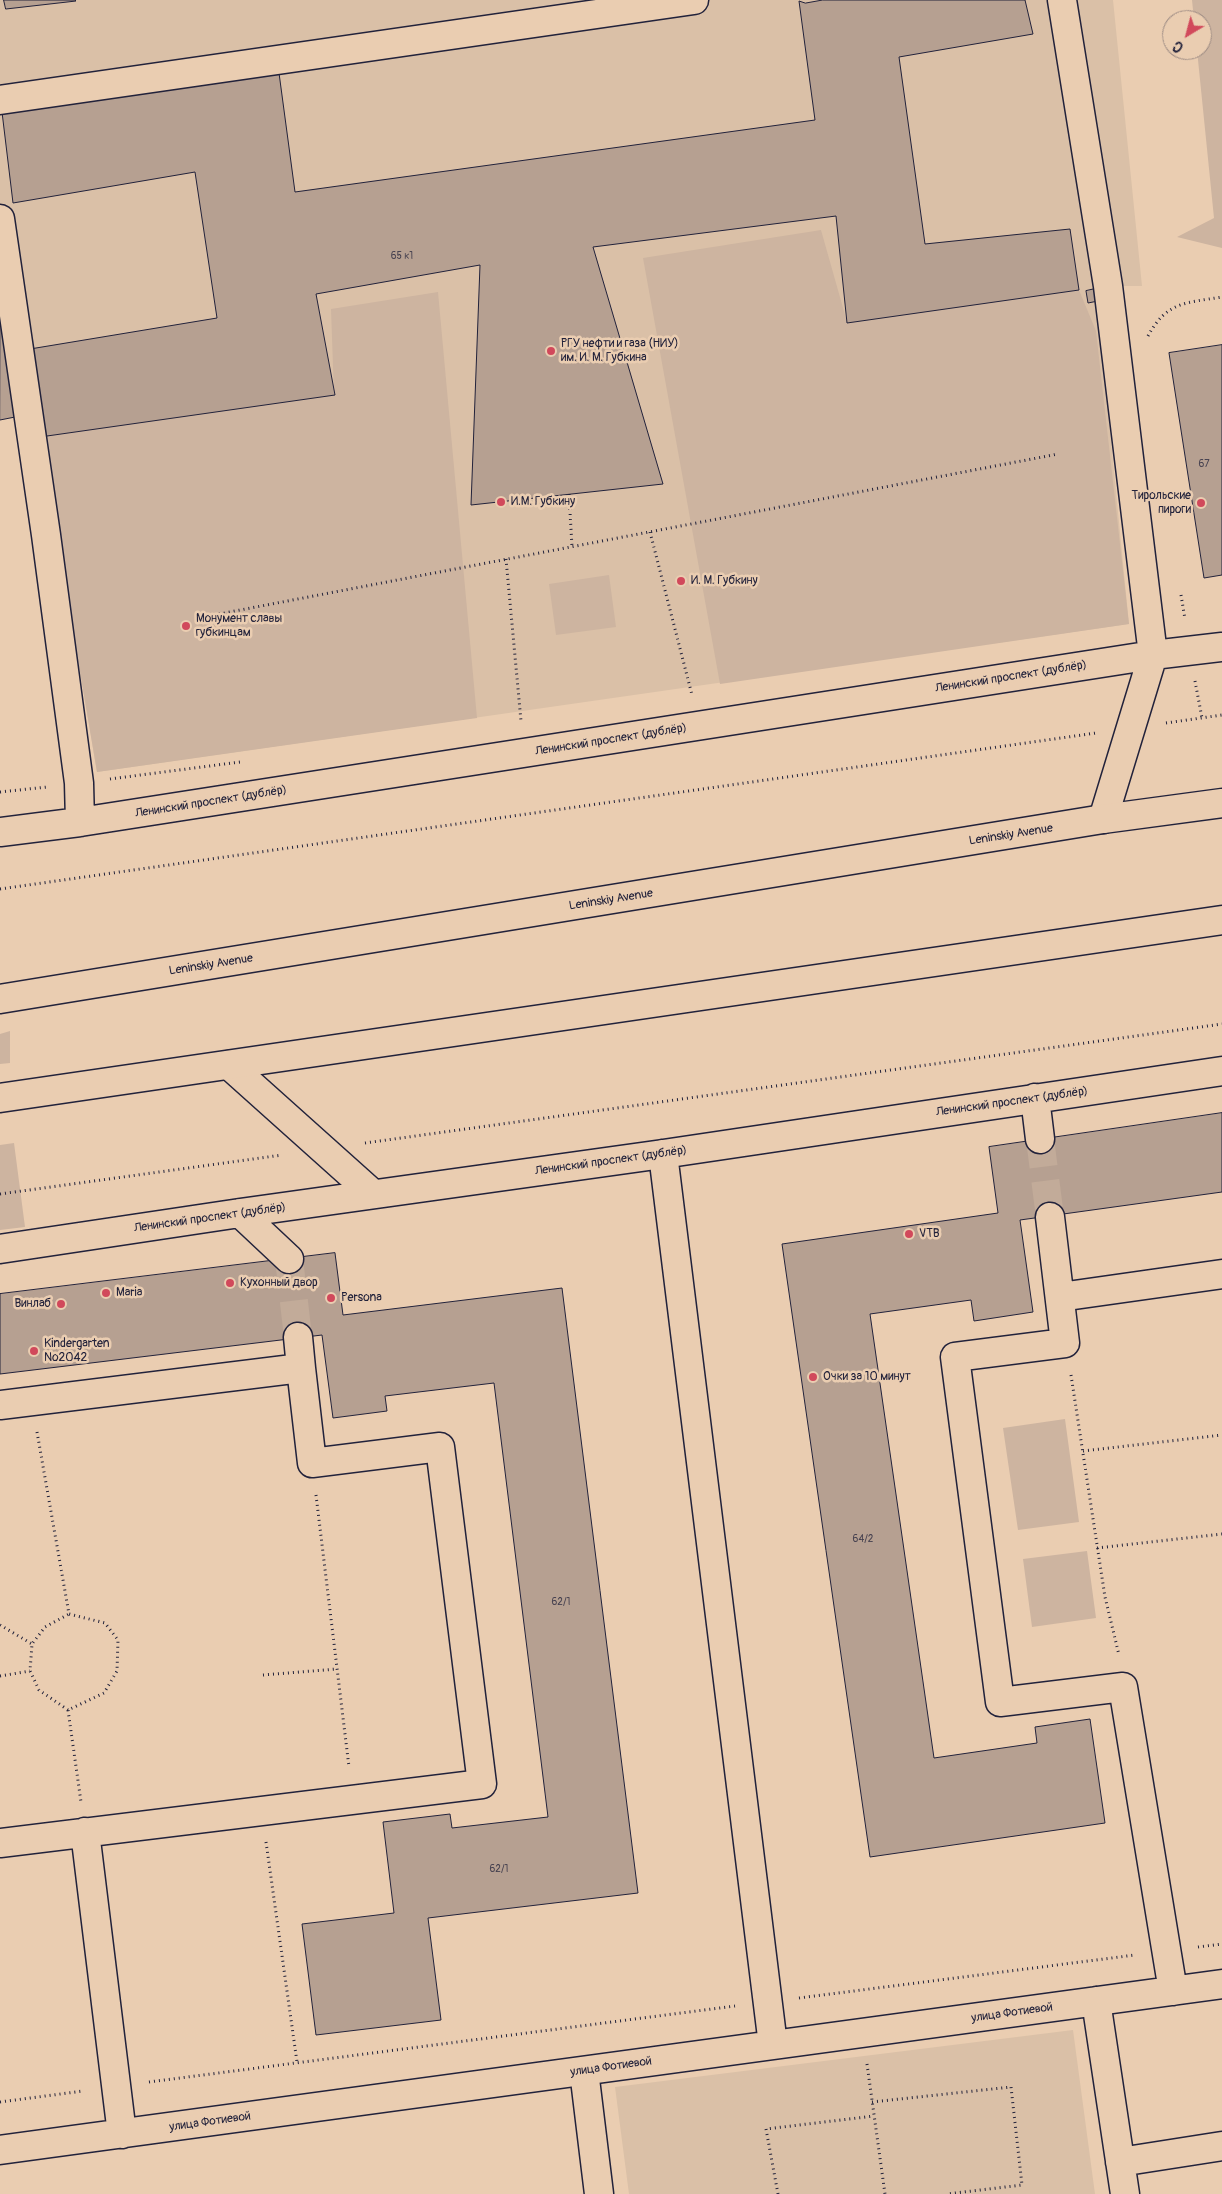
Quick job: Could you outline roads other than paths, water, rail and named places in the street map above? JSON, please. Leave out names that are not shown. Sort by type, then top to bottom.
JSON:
[{"type":"street","points":[[0,100],[625,5],[694,0]]},
{"type":"street","points":[[1062,0],[1108,286],[1153,655],[1103,820]]},
{"type":"street","points":[[0,219],[46,535],[78,783],[80,822]]},
{"type":"street","name":"Ленинский проспект (дублёр)","points":[[0,832],[80,822],[1153,655],[1222,647]]},
{"type":"street","name":"Leninskiy Avenue","points":[[0,999],[1103,820],[1222,803]]},
{"type":"street","points":[[0,1098],[1222,920]]},
{"type":"street","points":[[229,1065],[373,1194]]},
{"type":"street","name":"Ленинский проспект (дублёр)","points":[[0,1249],[240,1213],[663,1154],[1222,1071]]},
{"type":"street","points":[[1035,1098],[1040,1139]]},
{"type":"street","points":[[663,1154],[773,2045]]},
{"type":"street","points":[[240,1213],[289,1258]]},
{"type":"street","points":[[1050,1216],[1065,1343],[955,1357],[1000,1702],[1123,1687],[1173,1991]]},
{"type":"street","points":[[1060,1297],[1222,1274]]},
{"type":"street","points":[[0,1842],[482,1784],[440,1447],[312,1463],[298,1337]]},
{"type":"street","points":[[0,1405],[301,1368]]},
{"type":"street","points":[[85,1832],[122,2134]]},
{"type":"street","name":"улица Фотиевой","points":[[0,2150],[1222,1984]]},
{"type":"street","points":[[1096,2001],[1125,2194]]},
{"type":"street","points":[[584,2071],[600,2194]]},
{"type":"street","points":[[1120,2162],[1222,2146]]},
{"type":"tunnel","points":[[1040,1139],[1050,1217]]},
{"type":"tunnel","points":[[289,1259],[298,1337]]},
{"type":"place","name":"РГУ нефти и газа (НИУ) им. И. М. Губкина","points":[[551,351]]},
{"type":"place","name":"И.М. Губкину","points":[[501,502]]},
{"type":"place","name":"Тирольские пироги","points":[[1201,503]]},
{"type":"place","name":"И. М. Губкину","points":[[681,581]]},
{"type":"place","name":"Монумент славы губкинцам","points":[[186,626]]},
{"type":"place","name":"VTB","points":[[909,1234]]},
{"type":"place","name":"Кухонный двор","points":[[230,1283]]},
{"type":"place","name":"Maria","points":[[106,1293]]},
{"type":"place","name":"Persona","points":[[331,1298]]},
{"type":"place","name":"Винлаб","points":[[61,1304]]},
{"type":"place","name":"Kindergarten №2042","points":[[34,1351]]},
{"type":"place","name":"Очки за 10 минут","points":[[813,1377]]}]
